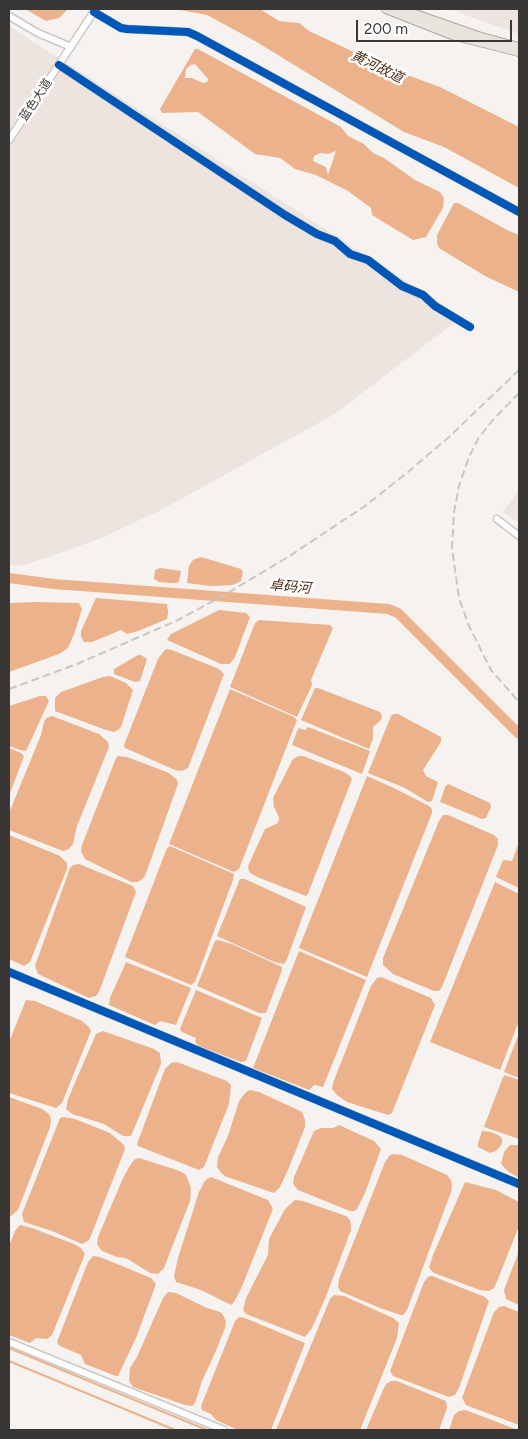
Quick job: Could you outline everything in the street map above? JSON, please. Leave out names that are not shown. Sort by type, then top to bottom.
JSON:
[{"type":"main road","points":[[386,9],[452,35],[519,52]]},
{"type":"main road","points":[[401,9],[481,37],[519,46]]},
{"type":"street","name":"蓝色大道","points":[[9,140],[94,10]]},
{"type":"street","points":[[94,10],[121,28],[188,32],[197,36],[519,212]]},
{"type":"street","points":[[9,16],[38,33],[71,47]]},
{"type":"street","points":[[59,65],[285,215],[317,234],[335,241],[350,254],[368,260],[402,286],[423,295],[435,306],[470,326]]},
{"type":"street","points":[[498,519],[519,536]]},
{"type":"street","points":[[9,972],[519,1184]]},
{"type":"street","points":[[9,1342],[224,1430]]},
{"type":"shaded area","points":[[451,9],[519,9],[519,34],[465,15]]},
{"type":"shaded area","points":[[9,26],[462,317],[333,415],[161,510],[99,539],[22,566],[9,565]]},
{"type":"shaded area","points":[[519,490],[519,523],[503,512]]},
{"type":"water","points":[[25,9],[68,9],[59,18],[46,21]]},
{"type":"water","name":"黄河故道","points":[[175,9],[260,9],[279,21],[299,23],[309,31],[388,68],[440,87],[519,127],[519,188],[444,147],[404,132],[255,41],[207,15]]},
{"type":"water","points":[[195,49],[198,49],[341,127],[348,136],[364,144],[373,153],[384,158],[415,180],[440,192],[444,198],[443,208],[426,237],[413,240],[372,215],[371,208],[348,191],[316,175],[295,169],[280,158],[255,154],[198,112],[162,113],[160,109]],"holes":[[[195,64],[208,79],[207,82],[203,83],[192,78],[185,78],[186,69]],[[336,151],[328,175],[326,167],[313,161],[314,156],[320,153],[328,154]]]},
{"type":"water","points":[[454,203],[458,203],[519,235],[519,292],[485,276],[439,248],[437,235]]},
{"type":"water","points":[[201,557],[241,569],[243,572],[241,581],[233,585],[211,586],[187,583],[189,566],[193,560]]},
{"type":"water","points":[[160,568],[181,571],[179,581],[171,583],[159,582],[154,579],[155,570]]},
{"type":"water","points":[[96,598],[167,604],[167,619],[138,631],[127,634],[121,630],[92,642],[84,642],[81,637],[81,631]]},
{"type":"water","points":[[9,603],[79,603],[82,609],[75,632],[68,648],[59,654],[9,672]]},
{"type":"water","points":[[219,610],[246,613],[250,617],[235,657],[230,664],[221,664],[167,640],[171,634]]},
{"type":"water","points":[[259,620],[330,625],[333,628],[311,680],[312,685],[297,717],[230,687],[255,623]]},
{"type":"water","points":[[166,649],[219,669],[224,674],[188,768],[182,771],[175,770],[125,748],[124,745],[158,659]]},
{"type":"water","points":[[138,655],[147,659],[140,681],[135,682],[114,674],[114,669]]},
{"type":"water","points":[[110,676],[126,683],[133,690],[121,727],[118,730],[114,732],[106,730],[55,711],[55,698],[61,692]]},
{"type":"water","points":[[315,688],[380,712],[381,720],[373,727],[373,739],[369,749],[301,720]]},
{"type":"water","points":[[230,689],[297,720],[239,869],[234,872],[169,844]]},
{"type":"water","points":[[40,696],[46,696],[49,701],[26,751],[9,746],[9,706]]},
{"type":"water","points":[[393,714],[398,714],[441,737],[439,745],[423,770],[426,776],[438,782],[432,801],[428,802],[405,788],[368,773]]},
{"type":"water","points":[[52,716],[99,734],[108,742],[109,747],[77,826],[73,844],[69,849],[63,851],[9,830],[9,813],[41,735],[44,722],[46,718]]},
{"type":"water","points":[[308,727],[370,751],[362,774],[292,745],[299,728],[305,730]]},
{"type":"water","points":[[9,748],[24,756],[9,796]]},
{"type":"water","points":[[118,756],[127,757],[169,773],[177,780],[178,784],[145,876],[137,882],[131,882],[85,859],[81,851]]},
{"type":"water","points":[[299,756],[344,772],[352,779],[306,896],[257,877],[249,872],[248,866],[265,829],[278,823],[279,817],[274,807],[273,798],[293,759]]},
{"type":"water","points":[[367,776],[429,806],[432,809],[432,813],[367,977],[299,948]]},
{"type":"water","points":[[448,784],[490,803],[491,807],[486,818],[482,819],[440,802],[445,787]]},
{"type":"water","points":[[443,815],[448,815],[494,835],[498,839],[498,845],[442,987],[439,991],[434,991],[393,974],[383,965],[383,958]]},
{"type":"water","points":[[9,835],[60,856],[67,863],[67,869],[30,962],[24,966],[9,959]]},
{"type":"water","points":[[519,842],[519,888],[496,877],[503,860],[512,861]]},
{"type":"water","points":[[170,846],[234,874],[195,982],[191,985],[125,957],[167,848]]},
{"type":"water","points":[[79,864],[133,886],[136,892],[99,992],[96,996],[89,998],[38,974],[35,966],[70,868],[73,865]]},
{"type":"water","points":[[240,879],[245,879],[306,907],[284,964],[274,962],[217,936]]},
{"type":"water","points":[[495,882],[519,894],[519,1021],[500,1070],[430,1042]]},
{"type":"water","points":[[218,940],[232,944],[282,967],[266,1013],[259,1013],[197,986],[215,941]]},
{"type":"water","points":[[299,951],[366,980],[323,1087],[314,1085],[309,1090],[253,1068]]},
{"type":"water","points":[[126,962],[191,988],[176,1025],[160,1021],[155,1025],[109,1005],[110,998]]},
{"type":"water","points":[[381,977],[431,998],[435,1005],[392,1113],[388,1115],[347,1102],[332,1089],[371,986],[377,978]]},
{"type":"water","points":[[196,990],[262,1018],[246,1061],[241,1062],[199,1046],[195,1042],[196,1038],[182,1032],[180,1029]]},
{"type":"water","points":[[26,1000],[35,1001],[82,1021],[91,1031],[62,1103],[56,1108],[9,1093],[9,1042]]},
{"type":"water","points":[[103,1031],[154,1049],[160,1053],[161,1064],[131,1136],[123,1136],[104,1124],[72,1114],[66,1109],[68,1099],[96,1034]]},
{"type":"water","points":[[519,1033],[519,1078],[504,1072]]},
{"type":"water","points":[[177,1062],[227,1081],[231,1085],[229,1104],[204,1167],[199,1170],[137,1144],[165,1069],[171,1063]]},
{"type":"water","points":[[505,1075],[519,1080],[519,1139],[484,1127]]},
{"type":"water","points":[[250,1090],[259,1092],[302,1112],[305,1120],[305,1127],[288,1170],[280,1187],[274,1193],[227,1177],[217,1167],[218,1157],[228,1136],[239,1101]]},
{"type":"water","points":[[9,1097],[42,1109],[49,1114],[51,1120],[18,1210],[11,1216],[9,1215]]},
{"type":"water","points":[[60,1118],[75,1119],[110,1133],[124,1145],[125,1149],[90,1238],[82,1244],[52,1231],[24,1222],[22,1214]]},
{"type":"water","points":[[339,1125],[374,1141],[381,1149],[365,1193],[357,1209],[354,1211],[298,1190],[293,1184],[294,1177],[314,1131],[321,1128],[333,1128]]},
{"type":"water","points":[[482,1131],[500,1136],[502,1144],[496,1151],[490,1153],[478,1147]]},
{"type":"water","points":[[510,1145],[519,1145],[519,1178],[501,1164],[504,1152]]},
{"type":"water","points":[[390,1155],[402,1155],[447,1175],[451,1180],[452,1186],[407,1310],[403,1315],[380,1308],[340,1291],[338,1287],[339,1279],[385,1162]]},
{"type":"water","points":[[139,1158],[180,1171],[186,1175],[191,1188],[190,1201],[164,1268],[158,1274],[150,1273],[126,1258],[117,1257],[102,1251],[97,1244],[98,1237],[123,1178],[135,1159]]},
{"type":"water","points":[[211,1177],[268,1200],[273,1209],[241,1289],[231,1305],[201,1290],[176,1282],[174,1276],[199,1192],[204,1182]]},
{"type":"water","points":[[465,1182],[496,1190],[519,1202],[519,1226],[494,1288],[489,1291],[480,1290],[434,1273],[429,1268]]},
{"type":"water","points":[[295,1200],[346,1216],[350,1220],[351,1225],[351,1230],[325,1299],[312,1328],[305,1337],[246,1314],[243,1310],[246,1298],[268,1255],[269,1239],[285,1209]]},
{"type":"water","points":[[20,1225],[74,1244],[81,1248],[85,1254],[52,1335],[47,1339],[36,1338],[30,1343],[9,1335],[9,1246],[15,1231]]},
{"type":"water","points":[[519,1251],[519,1305],[506,1299],[504,1290]]},
{"type":"water","points":[[93,1256],[100,1257],[151,1278],[156,1284],[136,1338],[118,1376],[85,1364],[81,1355],[60,1346],[57,1342],[88,1262]]},
{"type":"water","points":[[432,1276],[485,1297],[489,1301],[459,1388],[455,1395],[449,1397],[393,1376],[390,1371],[424,1282],[428,1277]]},
{"type":"water","points":[[168,1292],[176,1293],[222,1313],[226,1321],[225,1328],[202,1381],[195,1403],[192,1406],[133,1387],[129,1381],[130,1368],[137,1357],[163,1298]]},
{"type":"water","points":[[334,1295],[344,1296],[393,1318],[399,1323],[397,1338],[360,1430],[276,1430],[330,1299]]},
{"type":"water","points":[[504,1306],[519,1312],[519,1425],[466,1405],[462,1398],[494,1312],[499,1307]]},
{"type":"water","points":[[239,1317],[305,1343],[271,1430],[238,1430],[216,1420],[211,1414],[202,1410],[201,1406],[235,1321]]},
{"type":"water","points":[[391,1381],[397,1381],[446,1401],[447,1408],[439,1430],[366,1430],[386,1384]]},
{"type":"water","points":[[464,1410],[518,1430],[449,1430],[454,1415]]},
{"type":"waterway","name":"卓码河","points":[[9,578],[54,584],[388,609],[398,613],[519,734]]},
{"type":"waterway","points":[[9,1348],[207,1430]]},
{"type":"waterway","points":[[9,1361],[175,1430]]},
{"type":"railway","points":[[9,689],[77,664],[178,620],[288,557],[365,506],[408,472],[449,437],[519,370]]},
{"type":"railway","points":[[519,393],[492,421],[478,439],[469,457],[459,486],[454,512],[452,548],[459,598],[469,626],[491,670],[519,702]]},
{"type":"cycle path","points":[[94,12],[121,28],[188,32],[197,36],[519,212]]},
{"type":"cycle path","points":[[59,65],[285,215],[317,234],[335,241],[350,254],[368,260],[402,286],[423,295],[435,306],[470,327]]},
{"type":"cycle path","points":[[9,972],[519,1184]]}]
